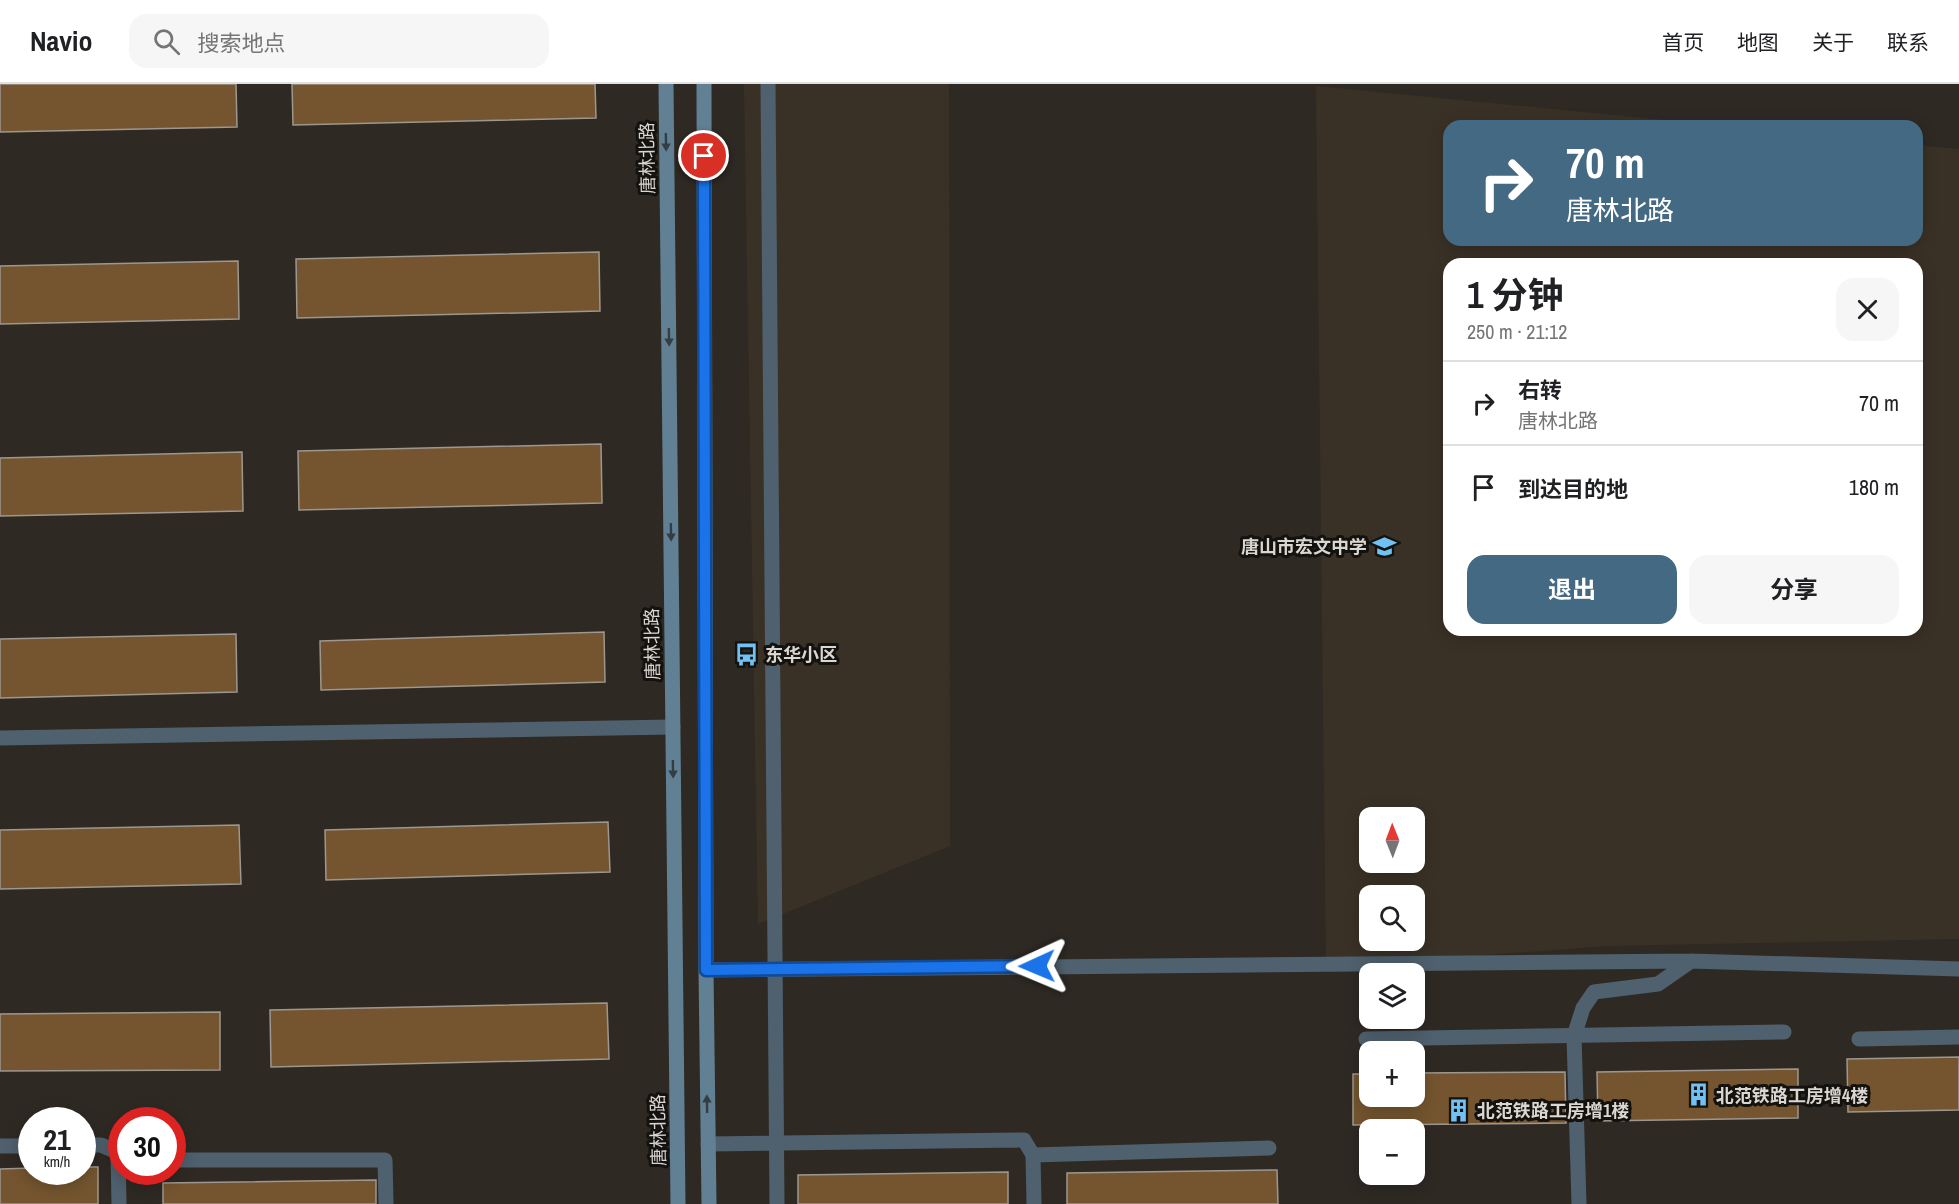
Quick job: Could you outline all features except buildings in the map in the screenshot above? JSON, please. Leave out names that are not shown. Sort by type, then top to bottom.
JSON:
[{"type":"main road","name":"唐林北路","points":[[666,84],[678,1204]]},
{"type":"main road","points":[[704,84],[706,970],[709,1204]]},
{"type":"street","points":[[768,84],[777,1204]]},
{"type":"street","points":[[0,738],[673,727]]},
{"type":"street","points":[[706,970],[1347,962],[1691,961],[1959,969]]},
{"type":"street","points":[[1579,1204],[1574,1036],[1583,1008],[1594,992],[1658,984],[1691,961]]},
{"type":"street","points":[[1366,1039],[1784,1032]]},
{"type":"street","points":[[1859,1039],[1959,1036]]},
{"type":"street","points":[[708,1144],[1024,1140],[1033,1155],[1034,1204]]},
{"type":"street","points":[[0,1146],[18,1146]]},
{"type":"street","points":[[1033,1155],[1269,1148]]},
{"type":"street","points":[[186,1160],[385,1160],[386,1204]]},
{"type":"street","points":[[119,1185],[119,1204]]},
{"type":"shaded area","points":[[744,84],[949,84],[950,846],[758,924]]},
{"type":"shaded area","name":"唐山市宏文中学","points":[[1316,86],[1665,120],[1443,120],[1443,246],[1923,246],[1923,146],[1959,149],[1959,939],[1606,946],[1326,967]]},
{"type":"place","name":"唐山市宏文中学","points":[[1385,546]]},
{"type":"place","name":"东华小区","points":[[747,654]]},
{"type":"place","name":"北范铁路工房增4楼","points":[[1698,1095]]},
{"type":"place","name":"北范铁路工房增1楼","points":[[1459,1110]]},
{"type":"route","points":[[704,156],[706,970],[1037,966]]}]
